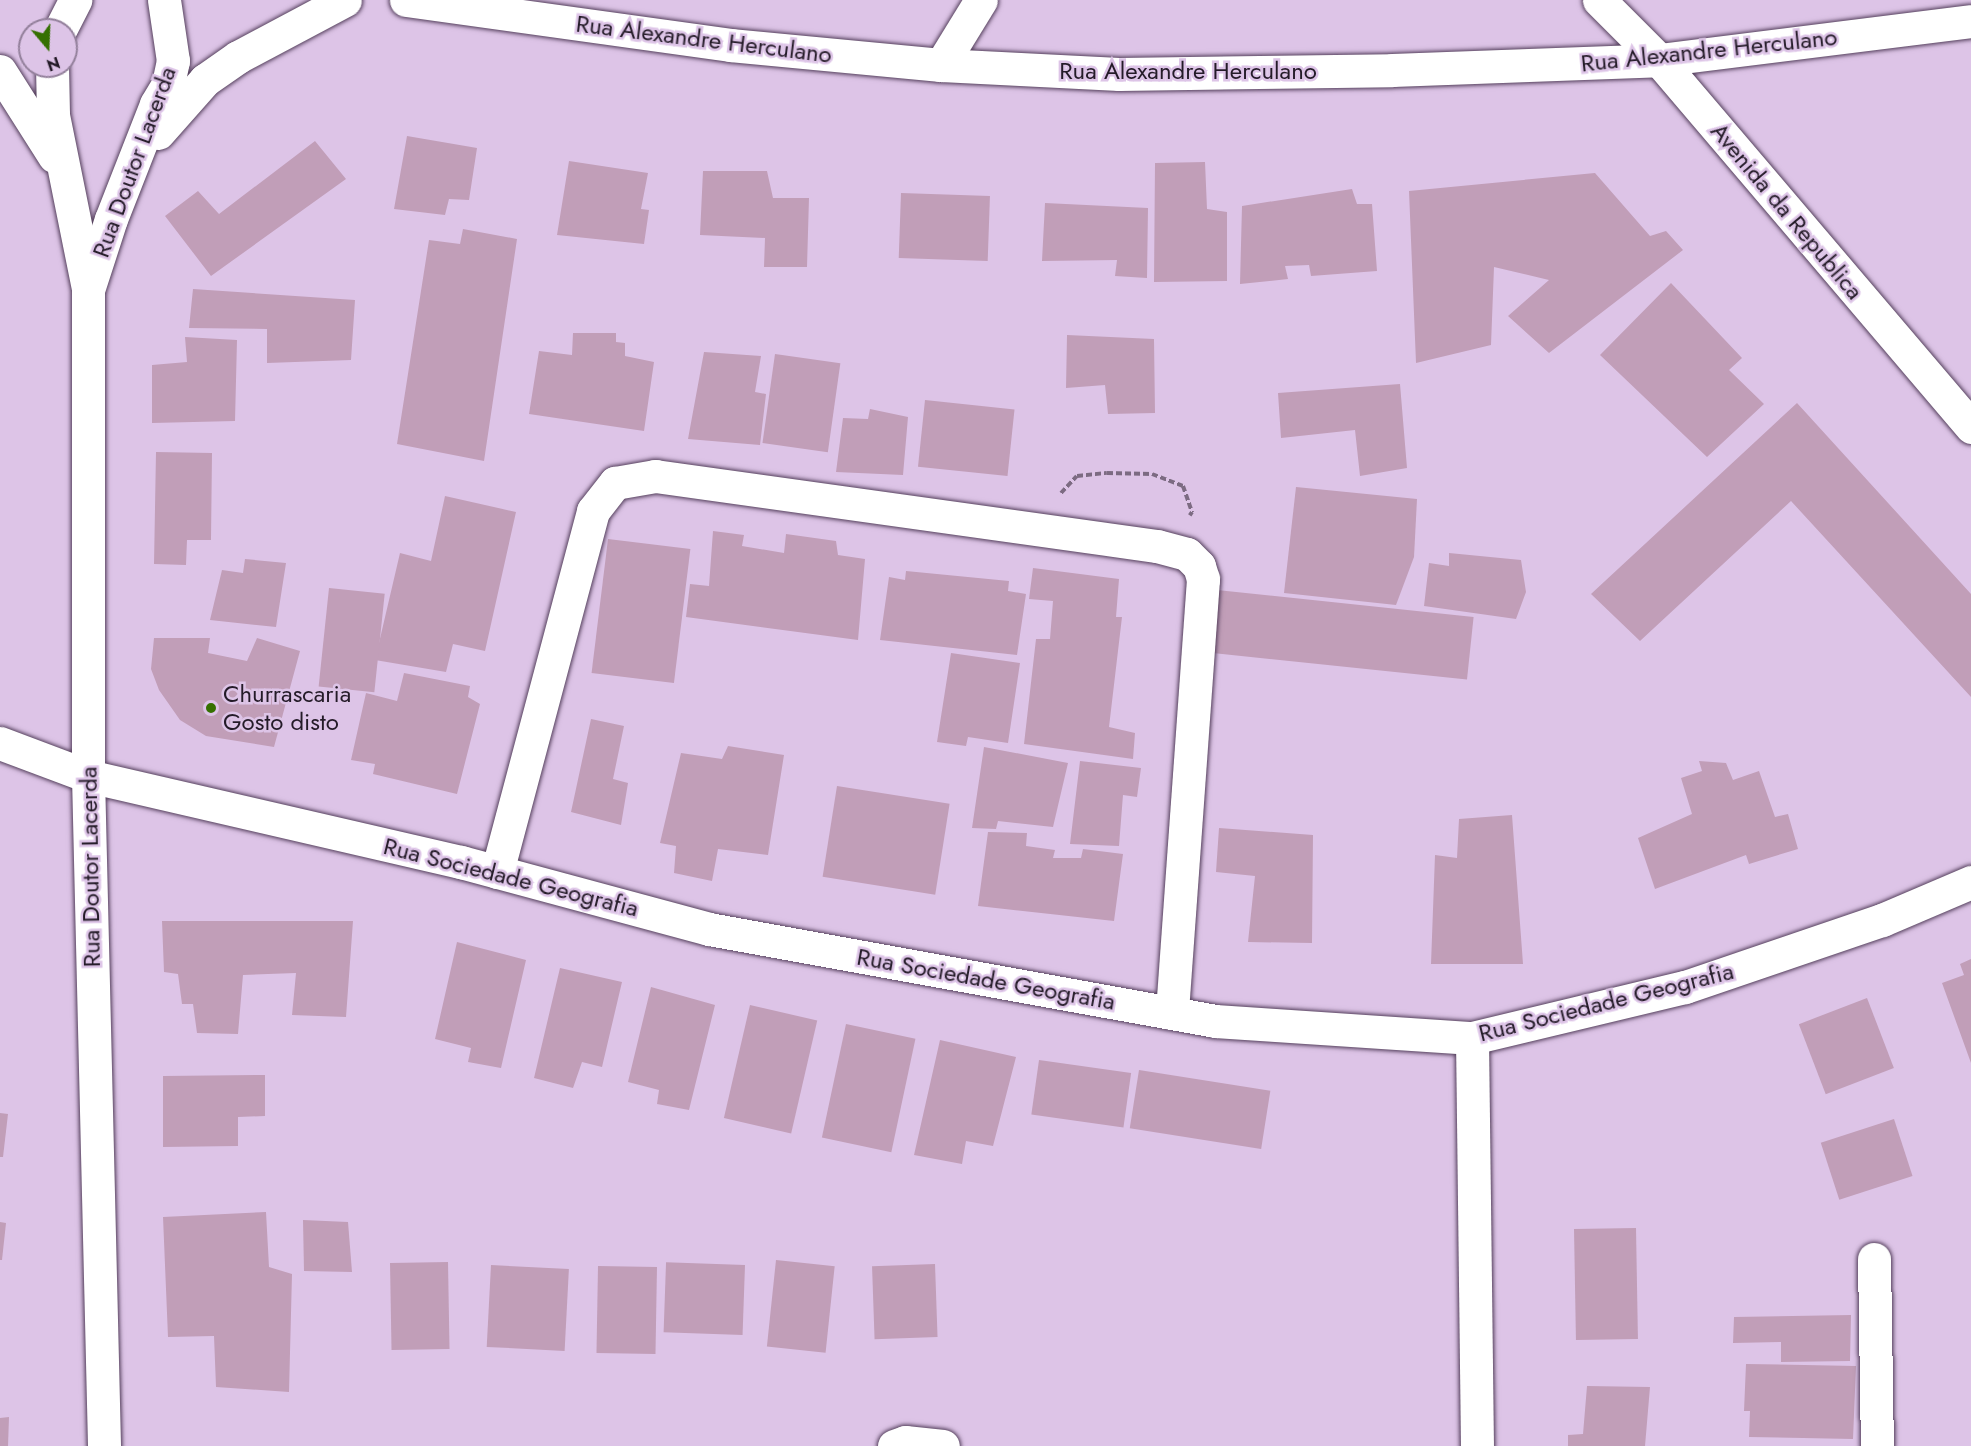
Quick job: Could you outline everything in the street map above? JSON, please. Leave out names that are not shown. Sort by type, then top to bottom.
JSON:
[{"type":"main road","points":[[66,18],[75,0]]},
{"type":"main road","name":"Rua Doutor Lacerda","points":[[88,289],[132,164],[156,104],[168,84],[173,62],[164,0]]},
{"type":"main road","points":[[132,164],[182,103],[205,80],[238,57],[345,0]]},
{"type":"main road","name":"Rua Alexandre Herculano","points":[[406,0],[730,45],[941,65],[1119,74],[1392,70],[1659,60],[1971,21]]},
{"type":"main road","points":[[941,65],[981,0]]},
{"type":"main road","name":"Avenida da Republica","points":[[1599,0],[1659,60],[1971,427]]},
{"type":"main road","points":[[0,71],[68,178]]},
{"type":"main road","name":"Rua Doutor Lacerda","points":[[52,78],[53,115],[68,178],[88,289],[88,776],[105,1446]]},
{"type":"main road","points":[[497,872],[593,511],[615,483],[655,476],[1157,546],[1187,554],[1198,566],[1203,579],[1173,1013]]},
{"type":"main road","name":"Rua Sociedade Geografia","points":[[0,743],[88,776],[461,862],[709,929],[1215,1021],[1472,1038],[1685,987],[1882,920],[1971,882]]},
{"type":"main road","points":[[1472,1038],[1478,1446]]},
{"type":"main road","points":[[1874,1259],[1877,1446]]},
{"type":"main road","points":[[894,1446],[905,1442],[943,1446]]},
{"type":"path","points":[[1088,537],[1063,518],[1061,491],[1077,476],[1107,473],[1152,474],[1183,486],[1192,512],[1178,532],[1157,546]]},
{"type":"building","points":[[407,136],[477,148],[469,200],[449,199],[445,215],[394,209]]},
{"type":"building","points":[[315,141],[346,179],[211,276],[165,216],[198,191],[219,214]]},
{"type":"building","points":[[569,161],[648,173],[641,209],[649,210],[644,244],[557,235]]},
{"type":"building","points":[[1205,162],[1207,209],[1227,212],[1227,281],[1154,282],[1155,163]]},
{"type":"building","points":[[703,171],[767,171],[773,198],[809,198],[807,267],[764,267],[765,238],[700,235]]},
{"type":"building","points":[[1595,173],[1650,236],[1666,231],[1683,250],[1549,353],[1508,316],[1549,280],[1494,267],[1491,345],[1416,363],[1409,191]]},
{"type":"building","points":[[1352,189],[1357,204],[1372,204],[1377,271],[1311,276],[1309,265],[1285,266],[1288,279],[1240,284],[1242,206]]},
{"type":"building","points":[[901,193],[990,196],[988,261],[899,258]]},
{"type":"building","points":[[1045,203],[1148,208],[1147,278],[1115,276],[1117,260],[1042,261]]},
{"type":"building","points":[[463,229],[517,239],[484,461],[397,444],[429,240],[460,244]]},
{"type":"building","points":[[1671,283],[1742,358],[1729,370],[1764,404],[1707,457],[1600,355]]},
{"type":"building","points":[[193,289],[355,300],[351,360],[267,363],[267,329],[189,328]]},
{"type":"building","points":[[573,333],[616,333],[616,342],[625,343],[625,356],[654,362],[644,431],[529,414],[539,351],[572,355]]},
{"type":"building","points":[[1067,335],[1154,339],[1155,413],[1108,414],[1105,385],[1066,388]]},
{"type":"building","points":[[185,337],[237,340],[235,421],[152,423],[152,365],[187,362]]},
{"type":"building","points":[[704,352],[761,356],[755,392],[766,394],[760,445],[688,439]]},
{"type":"building","points":[[775,354],[840,363],[828,452],[762,443]]},
{"type":"building","points":[[1400,384],[1407,468],[1360,476],[1355,430],[1281,438],[1278,393]]},
{"type":"building","points":[[925,400],[1015,409],[1008,476],[918,467]]},
{"type":"building","points":[[1797,403],[1971,594],[1971,697],[1791,501],[1640,641],[1591,594]]},
{"type":"building","points":[[870,409],[908,417],[903,475],[836,472],[843,418],[868,419]]},
{"type":"building","points":[[156,452],[212,453],[211,540],[187,540],[186,565],[154,564]]},
{"type":"building","points":[[1296,487],[1417,499],[1414,557],[1396,605],[1284,593]]},
{"type":"building","points":[[445,496],[516,512],[485,651],[453,644],[446,672],[375,660],[400,553],[431,561]]},
{"type":"building","points":[[713,531],[744,535],[742,546],[784,553],[786,534],[836,541],[838,555],[865,559],[858,640],[686,617],[690,584],[709,586]]},
{"type":"building","points":[[608,539],[690,549],[674,683],[592,673]]},
{"type":"building","points":[[1449,553],[1521,560],[1526,592],[1516,619],[1424,606],[1429,563],[1449,566]]},
{"type":"building","points":[[245,559],[286,563],[276,627],[210,620],[222,570],[243,573]]},
{"type":"building","points":[[1033,568],[1119,579],[1116,617],[1122,617],[1109,727],[1135,733],[1133,759],[1024,744],[1036,639],[1050,639],[1053,601],[1029,599]]},
{"type":"building","points":[[906,571],[1009,581],[1008,591],[1026,594],[1017,655],[880,640],[889,577],[905,580]]},
{"type":"building","points":[[329,588],[385,594],[374,692],[319,686]]},
{"type":"building","points":[[1217,590],[1474,617],[1467,680],[1210,653]]},
{"type":"building","points":[[154,638],[210,638],[208,653],[247,661],[257,638],[300,651],[274,747],[206,736],[180,720],[159,690],[151,669]]},
{"type":"building","points":[[951,653],[1020,663],[1008,743],[968,737],[966,746],[937,742]]},
{"type":"building","points":[[404,673],[470,686],[468,697],[480,704],[457,794],[373,774],[375,764],[351,760],[366,693],[397,701]]},
{"type":"building","points":[[591,719],[624,726],[613,779],[628,783],[621,825],[571,812]]},
{"type":"building","points":[[728,746],[784,755],[768,855],[718,849],[712,881],[674,873],[676,846],[660,843],[681,753],[722,759]]},
{"type":"building","points":[[984,747],[1068,763],[1053,827],[998,821],[996,829],[972,828]]},
{"type":"building","points":[[1080,761],[1141,768],[1137,797],[1123,795],[1119,846],[1070,844]]},
{"type":"building","points":[[1699,761],[1726,763],[1733,780],[1759,771],[1775,817],[1788,814],[1798,849],[1749,864],[1746,855],[1655,889],[1638,838],[1692,814],[1681,778],[1702,771]]},
{"type":"building","points":[[837,786],[950,804],[935,895],[823,877]]},
{"type":"building","points":[[1512,815],[1523,964],[1431,964],[1435,855],[1457,858],[1459,819]]},
{"type":"building","points":[[1219,828],[1313,835],[1312,943],[1248,942],[1255,876],[1216,872]]},
{"type":"building","points":[[988,832],[1027,833],[1026,846],[1055,850],[1053,858],[1081,858],[1083,849],[1123,854],[1114,921],[978,906]]},
{"type":"building","points":[[162,921],[353,921],[346,1017],[292,1015],[296,973],[243,975],[238,1034],[197,1033],[193,1004],[182,1004],[178,974],[164,972]]},
{"type":"building","points":[[457,942],[526,960],[501,1068],[468,1062],[471,1048],[435,1039]]},
{"type":"building","points":[[1971,959],[1971,1063],[1942,983],[1964,975],[1960,964]]},
{"type":"building","points":[[560,968],[622,982],[602,1067],[582,1062],[573,1088],[534,1078]]},
{"type":"building","points":[[651,987],[715,1005],[689,1110],[657,1104],[659,1090],[628,1082]]},
{"type":"building","points":[[1867,998],[1894,1068],[1826,1094],[1799,1024]]},
{"type":"building","points":[[750,1005],[817,1021],[791,1134],[724,1118]]},
{"type":"building","points":[[846,1024],[915,1039],[891,1152],[822,1137]]},
{"type":"building","points":[[940,1040],[1016,1057],[993,1146],[966,1141],[962,1164],[914,1155]]},
{"type":"building","points":[[1039,1060],[1131,1073],[1123,1127],[1031,1114]]},
{"type":"building","points":[[1139,1070],[1270,1091],[1261,1149],[1130,1128]]},
{"type":"building","points":[[265,1075],[265,1116],[238,1117],[238,1146],[163,1147],[163,1076]]},
{"type":"building","points":[[0,1113],[8,1114],[3,1157],[0,1157]]},
{"type":"building","points":[[1894,1119],[1913,1176],[1839,1200],[1821,1143]]},
{"type":"building","points":[[266,1212],[269,1267],[292,1274],[289,1392],[216,1387],[214,1336],[168,1337],[163,1217]]},
{"type":"building","points":[[303,1220],[348,1222],[352,1272],[304,1271]]},
{"type":"building","points":[[0,1222],[6,1223],[2,1260],[0,1260]]},
{"type":"building","points":[[1636,1228],[1638,1339],[1576,1340],[1574,1229]]},
{"type":"building","points":[[776,1260],[835,1266],[826,1353],[767,1347]]},
{"type":"building","points":[[448,1262],[450,1349],[392,1350],[390,1263]]},
{"type":"building","points":[[666,1262],[745,1265],[743,1335],[664,1332]]},
{"type":"building","points":[[935,1264],[938,1337],[875,1339],[872,1266]]},
{"type":"building","points":[[491,1265],[569,1269],[565,1351],[487,1347]]},
{"type":"building","points":[[598,1266],[657,1267],[655,1354],[596,1353]]},
{"type":"building","points":[[1851,1315],[1850,1361],[1781,1362],[1781,1342],[1733,1343],[1734,1317]]},
{"type":"building","points":[[1746,1364],[1856,1366],[1853,1439],[1749,1437],[1750,1411],[1744,1411]]},
{"type":"building","points":[[1587,1386],[1650,1387],[1645,1446],[1568,1446],[1568,1435],[1583,1434]]},
{"type":"building","points":[[9,1417],[8,1446],[0,1446],[0,1418]]},
{"type":"place","name":"Churrascaria Gosto disto","points":[[211,708]]}]
